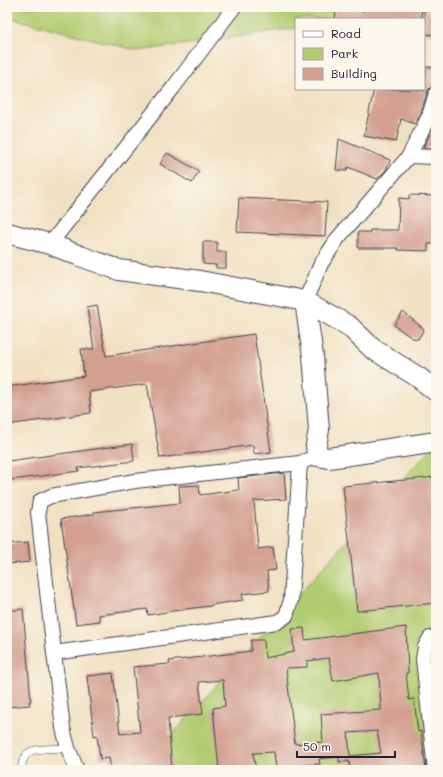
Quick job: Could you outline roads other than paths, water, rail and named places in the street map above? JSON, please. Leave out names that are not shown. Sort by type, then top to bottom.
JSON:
[{"type":"street","points":[[50,244],[173,88],[234,7]]},
{"type":"street","points":[[54,653],[277,622],[286,616],[291,600],[308,460],[316,445],[319,430],[313,356],[305,302],[321,264],[338,238],[409,156],[429,116],[436,93]]},
{"type":"street","points":[[409,156],[436,157]]},
{"type":"street","points":[[7,233],[50,244],[119,270],[200,281],[305,302],[348,326],[373,348],[436,391]]},
{"type":"street","points":[[77,770],[68,748],[63,728],[38,512],[40,501],[51,496],[135,481],[329,458],[436,442]]},
{"type":"street","points":[[436,638],[430,638],[425,647],[423,659],[436,770]]},
{"type":"lane","points":[[21,770],[23,760],[28,752],[68,748]]}]
